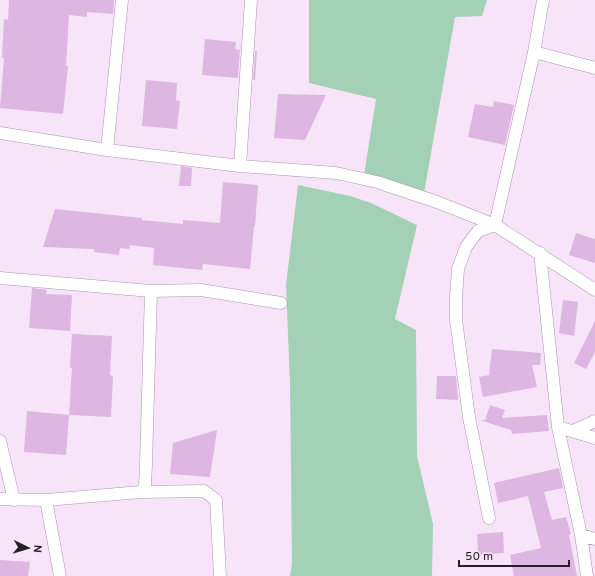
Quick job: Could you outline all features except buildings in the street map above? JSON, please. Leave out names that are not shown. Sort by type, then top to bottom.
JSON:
[{"type":"street","points":[[107,150],[122,0]]},
{"type":"street","points":[[240,166],[251,0]]},
{"type":"street","points":[[494,225],[534,52],[542,0]]},
{"type":"street","points":[[534,52],[595,68]]},
{"type":"street","points":[[0,133],[107,150],[240,166],[336,173],[377,182],[437,202],[494,225],[540,253],[595,290]]},
{"type":"street","points":[[489,518],[469,417],[456,320],[456,298],[458,269],[466,247],[478,231],[494,225]]},
{"type":"street","points":[[540,253],[558,427],[581,535],[587,576]]},
{"type":"street","points":[[0,278],[151,291],[201,290],[281,303]]},
{"type":"street","points":[[141,492],[145,487],[151,291]]},
{"type":"street","points":[[573,431],[595,421]]},
{"type":"street","points":[[558,427],[595,438]]},
{"type":"street","points":[[0,441],[14,500]]},
{"type":"street","points":[[0,499],[46,500],[141,492],[204,491],[216,500],[220,576]]},
{"type":"street","points":[[46,500],[60,576]]},
{"type":"street","points":[[581,535],[595,540]]},
{"type":"green space","points":[[309,0],[487,0],[482,16],[455,17],[424,193],[364,175],[376,99],[309,83]]},
{"type":"green space","points":[[298,185],[350,196],[371,203],[417,225],[395,319],[416,330],[417,456],[433,524],[432,576],[290,576],[292,563],[290,383],[286,285]]}]
